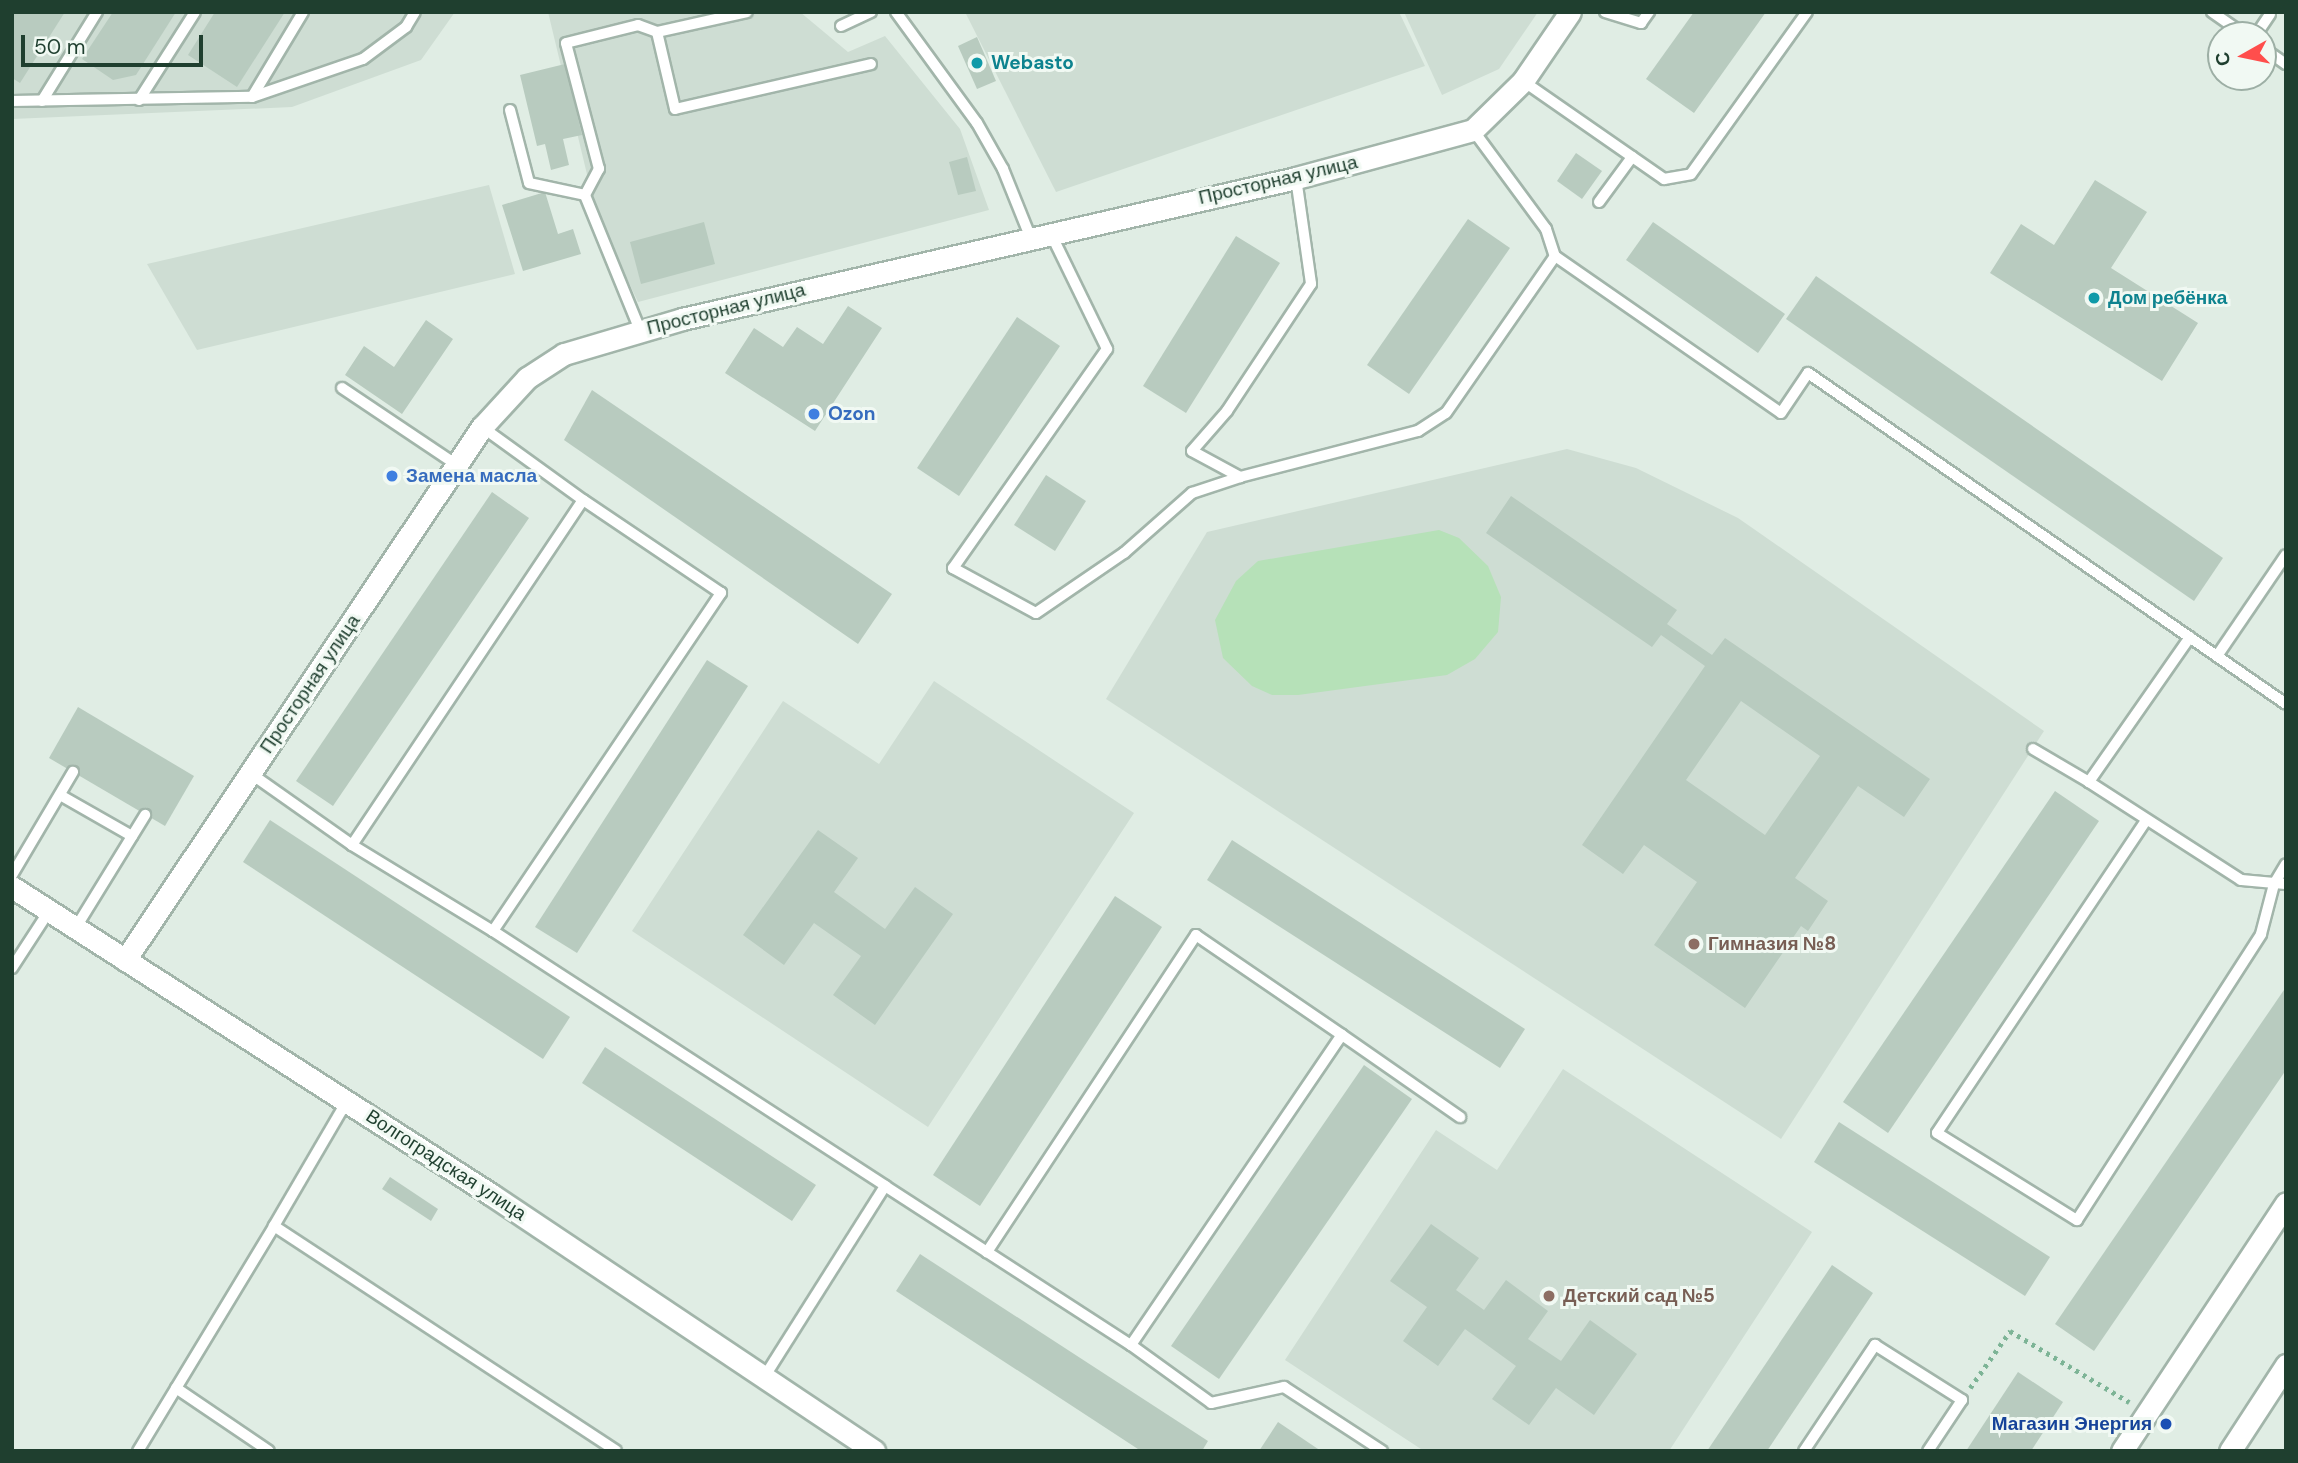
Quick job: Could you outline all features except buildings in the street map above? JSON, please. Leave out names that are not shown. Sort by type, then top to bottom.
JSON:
[{"type":"street","name":"Просторная улица","points":[[125,960],[482,427],[527,378],[564,354],[640,330],[1040,234],[1296,178],[1473,130],[1523,80],[1570,12]]},
{"type":"street","name":"Волгоградская улица","points":[[12,887],[348,1101],[874,1451]]},
{"type":"street","points":[[2122,1451],[2286,1203]]},
{"type":"street","points":[[2230,1451],[2286,1365]]},
{"type":"lane","points":[[42,101],[97,12]]},
{"type":"lane","points":[[139,100],[195,12]]},
{"type":"lane","points":[[252,97],[303,12]]},
{"type":"lane","points":[[12,101],[252,97],[363,59],[405,27],[415,12]]},
{"type":"lane","points":[[585,195],[599,169],[566,43],[638,25],[657,32],[747,12]]},
{"type":"lane","points":[[841,26],[871,12]]},
{"type":"lane","points":[[896,12],[977,123],[1107,349],[953,568],[1036,613],[1124,553],[1192,493],[1240,477],[1418,431],[1446,413],[1555,256]]},
{"type":"lane","points":[[1605,12],[1641,23],[1649,12]]},
{"type":"lane","points":[[1523,80],[1664,179],[1691,174],[1807,12]]},
{"type":"lane","points":[[2266,21],[2270,15]]},
{"type":"lane","points":[[657,32],[675,109],[871,64]]},
{"type":"lane","points":[[510,110],[529,183],[585,195]]},
{"type":"lane","points":[[1473,130],[1546,229],[1555,256],[1781,413],[1808,373],[2286,704]]},
{"type":"lane","points":[[1600,202],[1632,157]]},
{"type":"lane","points":[[1240,477],[1192,451],[1227,411],[1311,284],[1296,178]]},
{"type":"lane","points":[[585,195],[640,330]]},
{"type":"lane","points":[[342,388],[457,465]]},
{"type":"lane","points":[[482,427],[583,500],[721,593],[493,931]]},
{"type":"lane","points":[[352,845],[583,500]]},
{"type":"lane","points":[[2217,656],[2286,555]]},
{"type":"lane","points":[[2089,782],[2189,637]]},
{"type":"lane","points":[[2032,749],[2089,782],[2145,822],[2241,880],[2280,884]]},
{"type":"lane","points":[[12,875],[73,772]]},
{"type":"lane","points":[[250,773],[352,845],[493,931],[1131,1345],[1211,1404],[1284,1387],[1382,1451]]},
{"type":"lane","points":[[60,795],[132,836]]},
{"type":"lane","points":[[75,929],[145,815]]},
{"type":"lane","points":[[2145,822],[1937,1133],[2077,1220],[2260,934],[2286,864]]},
{"type":"lane","points":[[12,968],[48,911]]},
{"type":"lane","points":[[987,1252],[1196,935],[1460,1117]]},
{"type":"lane","points":[[1131,1345],[1342,1035]]},
{"type":"lane","points":[[138,1451],[348,1101]]},
{"type":"lane","points":[[763,1379],[885,1186]]},
{"type":"lane","points":[[274,1226],[617,1451]]},
{"type":"lane","points":[[1804,1451],[1875,1345],[1962,1400],[1928,1451]]},
{"type":"lane","points":[[176,1388],[268,1451]]},
{"type":"path","points":[[1962,1400],[2010,1331],[2147,1413]]},
{"type":"shaded area","points":[[12,12],[455,12],[421,60],[292,107],[12,119]]},
{"type":"shaded area","points":[[548,12],[800,12],[848,52],[885,36],[960,129],[989,210],[638,302],[597,216]]},
{"type":"shaded area","points":[[965,12],[1399,12],[1425,66],[1056,192]]},
{"type":"shaded area","points":[[1404,12],[1538,12],[1499,69],[1442,95]]},
{"type":"shaded area","points":[[489,185],[515,274],[197,350],[147,264]]},
{"type":"shaded area","name":"Гимназия №8","points":[[1567,449],[1636,468],[1738,518],[2044,731],[1781,1139],[1106,699],[1207,532]]},
{"type":"shaded area","points":[[934,681],[1134,813],[928,1127],[632,931],[783,701],[879,764]]},
{"type":"shaded area","name":"Детский сад №5","points":[[1563,1069],[1812,1232],[1669,1451],[1424,1451],[1285,1360],[1436,1130],[1497,1170]]},
{"type":"green space","points":[[1439,530],[1459,538],[1488,566],[1501,597],[1498,632],[1475,659],[1447,675],[1298,695],[1272,695],[1252,686],[1223,658],[1215,620],[1236,581],[1258,561]]},
{"type":"place","name":"Webasto","points":[[977,63]]},
{"type":"place","name":"Дом ребёнка","points":[[2094,298]]},
{"type":"place","name":"Ozon","points":[[814,414]]},
{"type":"place","name":"Замена масла","points":[[392,476]]},
{"type":"place","name":"Гимназия №8","points":[[1694,944]]},
{"type":"place","name":"Детский сад №5","points":[[1549,1296]]},
{"type":"place","name":"Магазин Энергия","points":[[2166,1424]]}]
